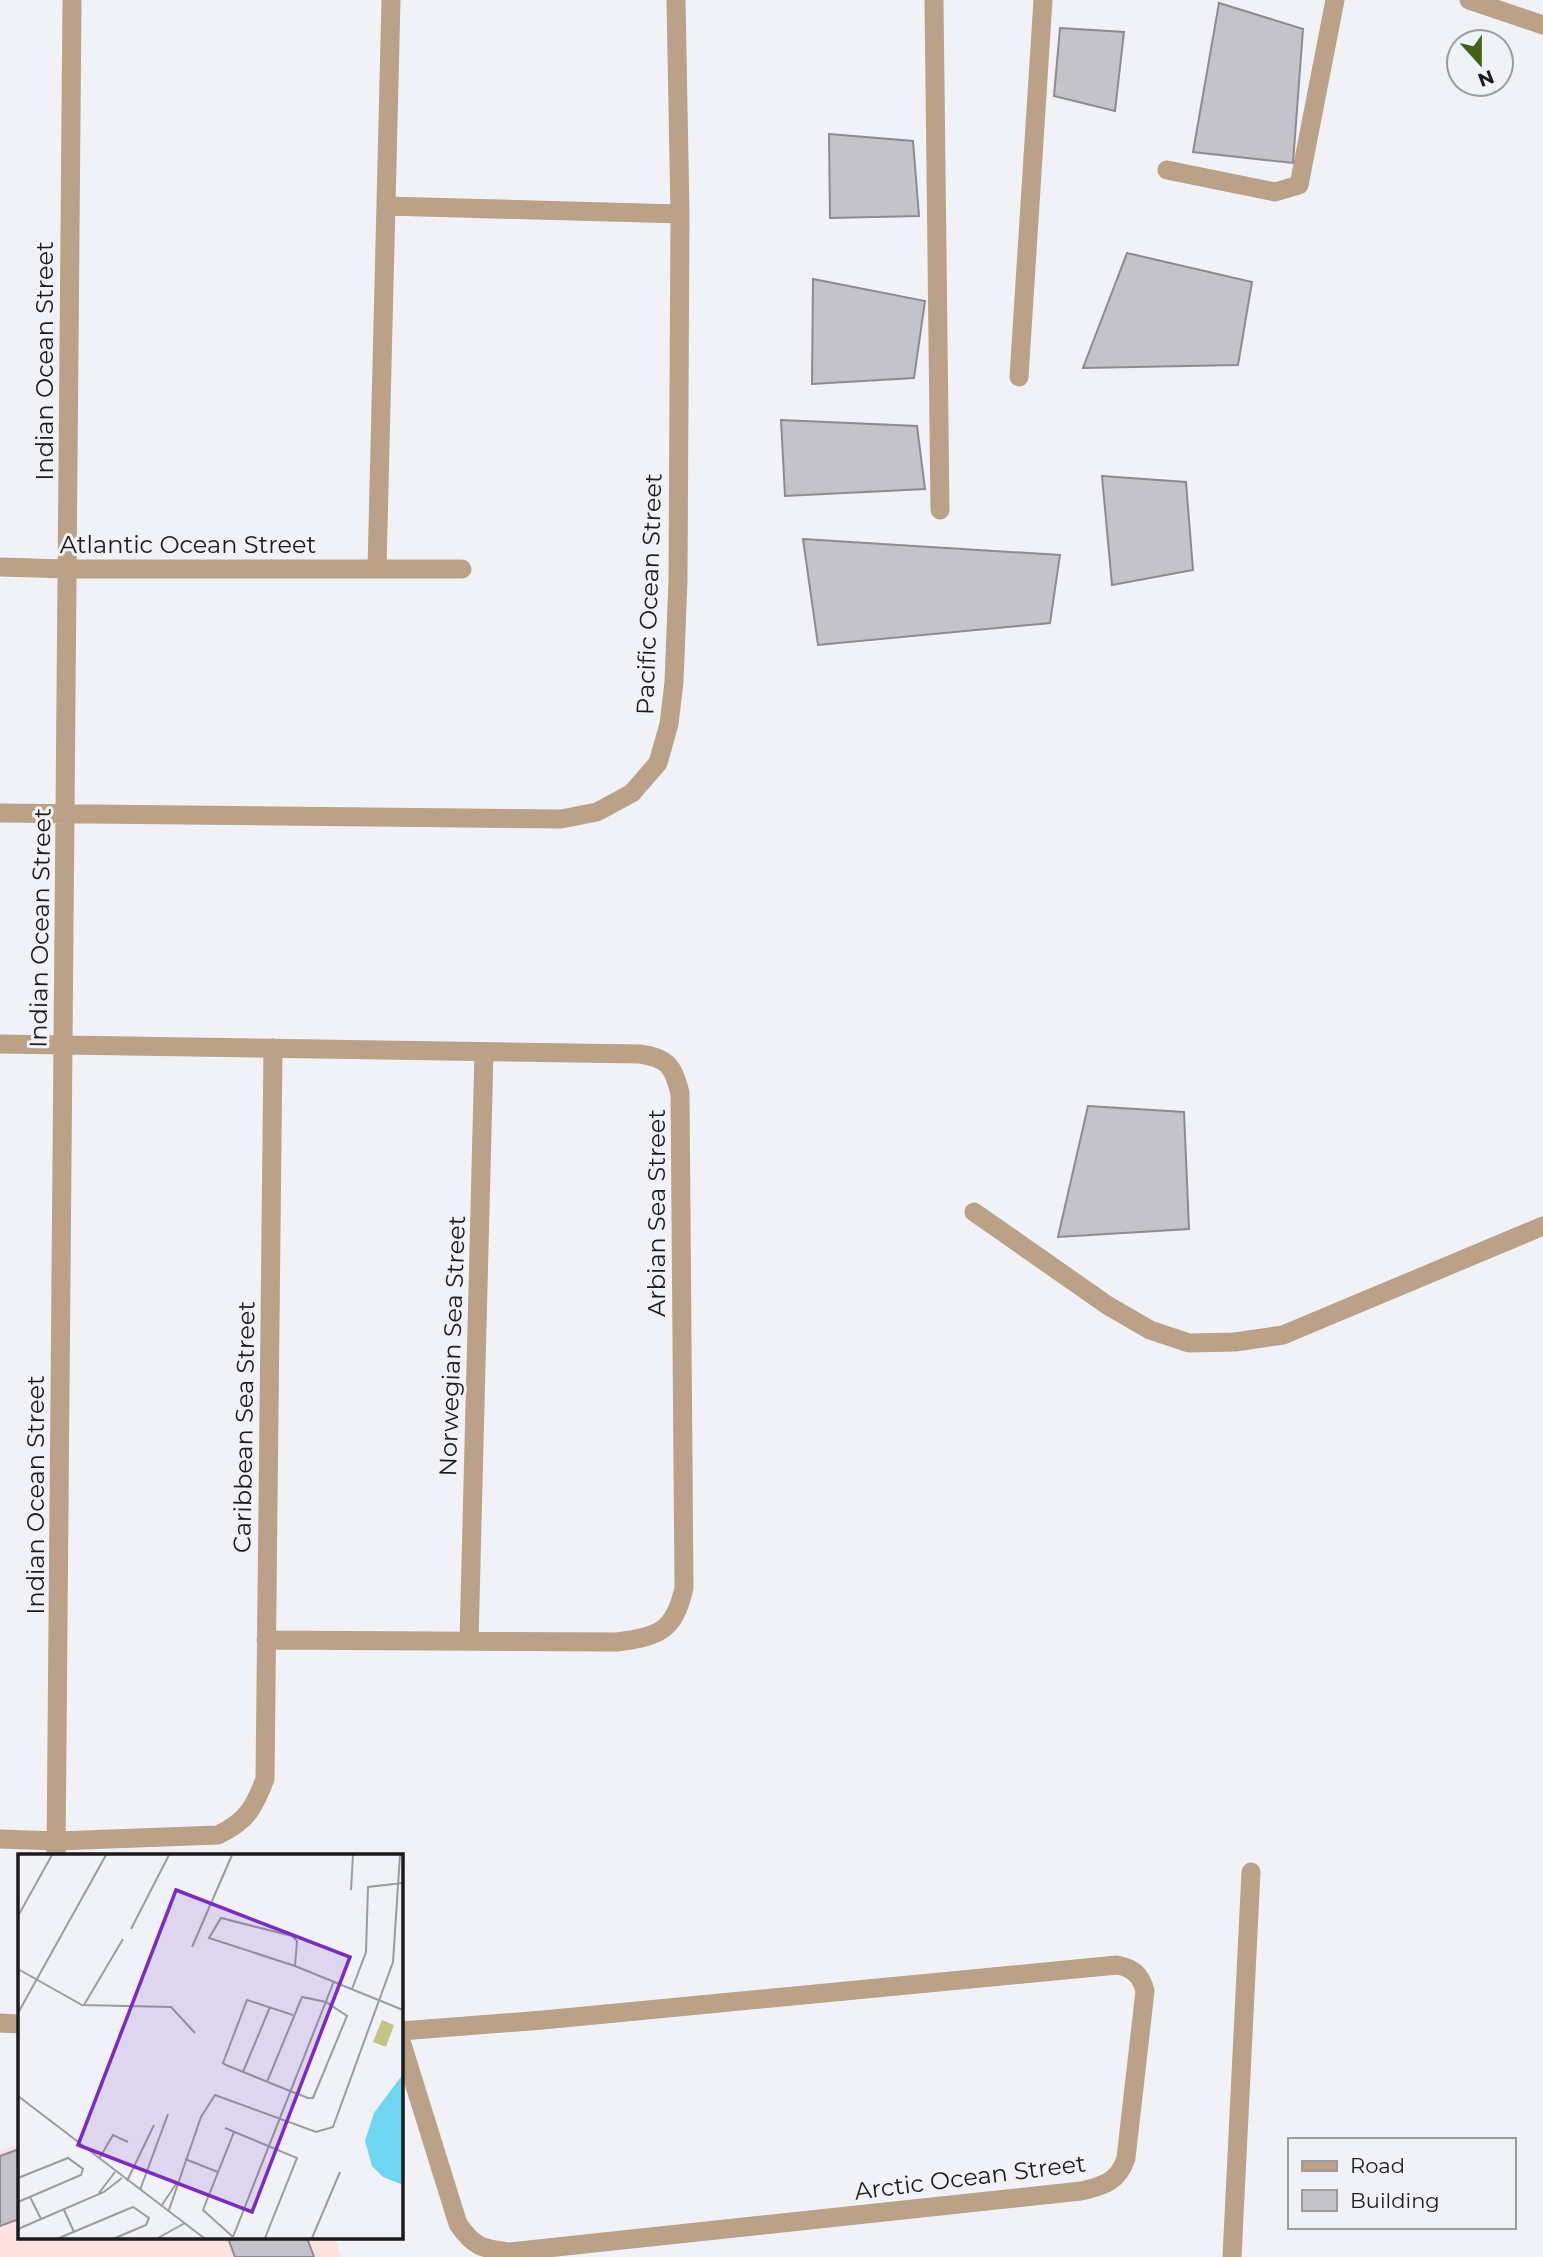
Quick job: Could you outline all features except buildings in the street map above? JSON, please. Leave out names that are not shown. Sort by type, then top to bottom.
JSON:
[{"type":"street","name":"Indian Ocean Street","points":[[56,1848],[72,0]]},
{"type":"street","points":[[376,569],[391,0]]},
{"type":"street","name":"Pacific Ocean Street","points":[[0,813],[561,819],[597,812],[632,793],[658,763],[669,724],[674,682],[678,580],[680,214],[676,0]]},
{"type":"street","points":[[933,0],[940,510]]},
{"type":"street","points":[[1018,377],[1043,0]]},
{"type":"street","points":[[1167,170],[1275,192],[1299,185],[1335,0]]},
{"type":"street","points":[[1469,0],[1543,25]]},
{"type":"street","points":[[386,206],[680,214]]},
{"type":"street","name":"Atlantic Ocean Street","points":[[0,567],[463,569]]},
{"type":"street","name":"Arbian Sea Street","points":[[0,1044],[640,1054],[657,1057],[669,1064],[676,1075],[680,1093],[684,1588],[679,1610],[668,1626],[645,1638],[617,1642],[266,1640]]},
{"type":"street","name":"Caribbean Sea Street","points":[[56,1848],[218,1835],[237,1826],[255,1805],[265,1779],[274,1048]]},
{"type":"street","name":"Norwegian Sea Street","points":[[469,1641],[484,1052]]},
{"type":"street","points":[[974,1212],[1107,1305],[1150,1330],[1189,1342],[1235,1342],[1283,1335],[1543,1226]]},
{"type":"street","points":[[0,1839],[56,1848]]},
{"type":"street","points":[[1232,2257],[1251,1871]]},
{"type":"street","name":"Arctic Ocean Street","points":[[402,2031],[1117,1965],[1136,1973],[1142,1980],[1144,1991],[1126,2158],[1122,2170],[1112,2182],[1081,2191],[510,2252],[485,2249],[469,2240],[458,2224],[402,2044]]},
{"type":"street","points":[[0,2023],[18,2024]]},
{"type":"shaded area","points":[[18,2143],[18,2240],[335,2240],[341,2257],[0,2257],[0,2151]]}]
